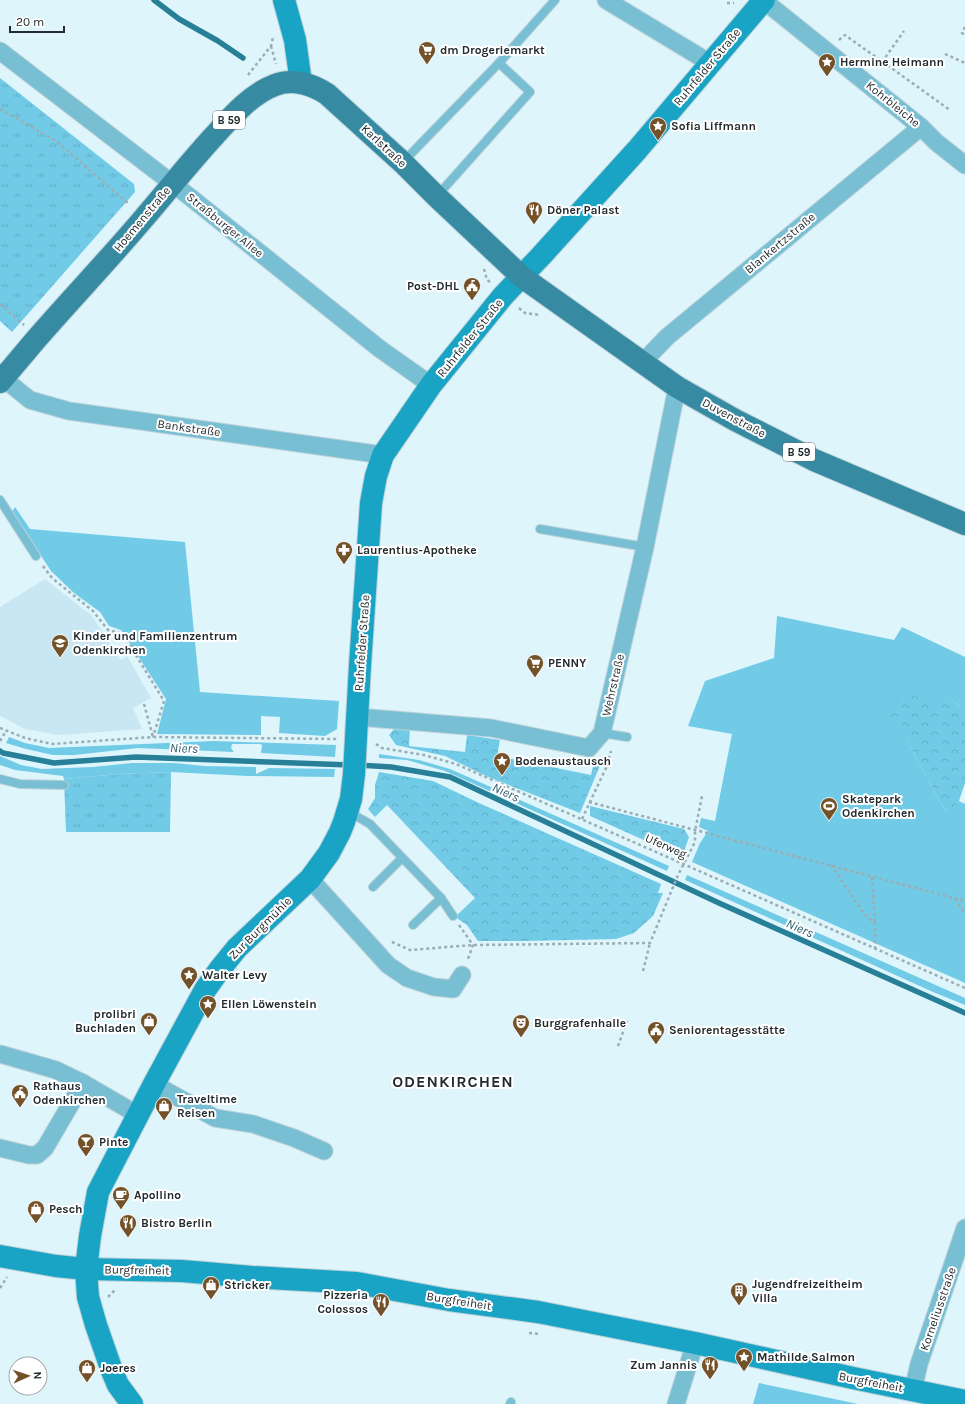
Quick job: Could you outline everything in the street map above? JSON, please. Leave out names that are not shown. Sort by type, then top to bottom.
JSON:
[{"type":"main road","points":[[284,0],[295,40],[301,83]]},
{"type":"main road","name":"Ruhrfelder Straße","points":[[355,756],[371,503],[376,476],[383,455],[431,385],[503,296],[637,150],[763,0]]},
{"type":"main road","name":"Hoemenstraße","points":[[2,380],[38,337],[144,218],[172,183],[231,118],[251,99],[281,82],[301,83]]},
{"type":"main road","name":"Karlstraße","points":[[301,83],[319,89],[327,94],[402,162],[522,277]]},
{"type":"main road","name":"Duvenstraße","points":[[522,277],[677,387],[734,420],[814,460],[965,524]]},
{"type":"main road","name":"Zur Burgmühle","points":[[132,1404],[118,1386],[96,1325],[88,1297],[86,1269],[98,1192],[154,1084],[206,990],[220,969],[237,948],[310,879],[335,842],[348,811],[355,756]]},
{"type":"main road","name":"Burgfreiheit","points":[[3,1264],[86,1269],[182,1271],[356,1283],[449,1300],[538,1312],[696,1343],[846,1377],[965,1401]]},
{"type":"street","points":[[606,0],[710,63]]},
{"type":"street","name":"Kohrbleiche","points":[[763,0],[921,127],[936,142],[965,165]]},
{"type":"street","name":"Straßburger Allee","points":[[0,51],[172,183],[380,349],[431,385]]},
{"type":"street","name":"Blankertzstraße","points":[[642,363],[667,337],[921,127]]},
{"type":"street","name":"Bankstraße","points":[[2,380],[30,400],[69,411],[383,455]]},
{"type":"street","name":"Wehrstraße","points":[[358,716],[491,728],[589,748],[609,734],[677,387]]},
{"type":"street","points":[[310,879],[388,965],[407,978],[434,987],[453,989],[462,974]]},
{"type":"street","points":[[0,1054],[56,1070],[83,1083],[138,1115]]},
{"type":"street","points":[[0,1148],[29,1155],[37,1155],[45,1148],[83,1083]]},
{"type":"street","points":[[154,1084],[215,1118],[253,1124],[294,1138],[324,1151]]},
{"type":"street","name":"Korneliusstraße","points":[[913,1390],[919,1364],[965,1228]]},
{"type":"street","points":[[676,1404],[696,1343]]},
{"type":"lane","points":[[402,162],[499,63],[556,0]]},
{"type":"lane","points":[[436,196],[530,92],[499,63]]},
{"type":"lane","points":[[0,500],[36,556]]},
{"type":"lane","points":[[540,528],[645,547]]},
{"type":"lane","points":[[609,734],[627,737]]},
{"type":"lane","points":[[0,779],[20,784],[64,785]]},
{"type":"lane","points":[[348,811],[370,824],[442,898],[453,916]]},
{"type":"lane","points":[[373,887],[402,858]]},
{"type":"lane","points":[[413,926],[442,898]]},
{"type":"path","points":[[961,25],[965,27],[962,33],[965,35]]},
{"type":"path","points":[[882,62],[904,31]]},
{"type":"path","points":[[836,43],[845,35],[950,110]]},
{"type":"path","points":[[945,54],[965,63]]},
{"type":"path","points":[[0,109],[56,141],[144,218]]},
{"type":"path","points":[[0,304],[38,337]]},
{"type":"path","points":[[36,556],[52,578],[93,611],[108,630],[123,634],[164,700],[153,737]]},
{"type":"path","points":[[144,704],[153,737]]},
{"type":"path","name":"Uferweg","points":[[0,728],[39,742],[52,744],[153,737],[339,739],[355,756],[369,739],[382,748],[424,755],[456,764],[965,988]]},
{"type":"path","points":[[0,741],[6,731]]},
{"type":"path","points":[[582,819],[606,768],[609,734]]},
{"type":"path","points":[[643,971],[650,943],[678,875],[695,842],[695,831],[702,796]]},
{"type":"path","points":[[589,802],[965,901]]},
{"type":"path","points":[[831,865],[863,912],[875,924]]},
{"type":"path","points":[[872,876],[875,949]]},
{"type":"path","points":[[955,898],[965,914]]},
{"type":"path","points":[[453,916],[473,945]]},
{"type":"path","points":[[390,942],[410,950],[473,945],[650,943]]},
{"type":"path","points":[[462,974],[473,945]]},
{"type":"path","points":[[618,1046],[628,1018]]},
{"type":"path","points":[[0,1288],[3,1264]]},
{"type":"path","points":[[88,1297],[109,1297],[117,1288]]},
{"type":"path","points":[[523,1332],[546,1336]]},
{"type":"shaded area","name":"Kinder und Familienzentrum Odenkirchen","points":[[45,579],[92,616],[121,660],[127,656],[151,698],[133,708],[142,729],[59,735],[25,729],[0,716],[0,607]]},
{"type":"green space","points":[[0,78],[134,184],[135,192],[12,332],[0,321]]},
{"type":"green space","points":[[15,507],[30,529],[185,542],[200,692],[339,701],[337,729],[325,736],[279,733],[280,717],[261,716],[261,735],[157,734],[166,699],[121,630],[109,626],[100,612],[74,593],[51,571],[12,512]]},
{"type":"green space","points":[[777,616],[894,640],[902,627],[965,657],[965,709],[951,700],[906,739],[946,811],[954,808],[959,801],[965,804],[965,983],[692,862],[700,843],[708,831],[699,827],[701,818],[715,821],[732,734],[688,726],[705,681],[774,658]]},
{"type":"green space","points":[[911,696],[951,700],[965,709],[965,783],[959,801],[954,809],[946,811],[906,739],[888,712],[893,698]]},
{"type":"green space","points":[[395,728],[410,729],[409,746],[465,752],[467,735],[500,740],[497,756],[591,775],[595,759],[602,761],[580,813],[486,776],[445,756],[396,745],[389,735]]},
{"type":"green space","points":[[9,737],[25,743],[49,748],[214,741],[336,745],[335,757],[261,753],[262,745],[260,744],[232,744],[231,748],[234,752],[138,748],[74,755],[53,755],[6,743]]},
{"type":"green space","points":[[379,754],[419,760],[450,769],[669,866],[667,871],[445,771],[407,760],[379,758]]},
{"type":"green space","points":[[0,756],[21,765],[42,769],[93,767],[132,763],[174,763],[204,766],[256,767],[256,774],[269,768],[335,769],[334,777],[248,776],[171,772],[118,774],[64,779],[63,776],[15,770],[0,765]]},
{"type":"green space","points":[[171,772],[170,832],[66,832],[64,779],[118,774]]},
{"type":"green space","points":[[379,772],[433,781],[661,884],[658,893],[663,893],[653,916],[634,933],[616,939],[478,941],[467,925],[455,917],[475,898],[387,805],[375,817],[368,809],[375,798],[375,785]]},
{"type":"green space","points":[[590,806],[684,829],[689,837],[682,857],[590,816]]},
{"type":"green space","points":[[687,875],[965,998],[965,1005],[685,880]]},
{"type":"green space","points":[[759,1383],[858,1404],[753,1404]]},
{"type":"waterway","points":[[154,0],[179,19],[218,41],[243,58]]},
{"type":"waterway","name":"Niers","points":[[0,751],[3,753],[54,763],[136,757],[350,765]]},
{"type":"waterway","name":"Niers","points":[[358,765],[391,767],[450,777],[719,903],[965,1013]]},
{"type":"place","name":"dm Drogeriemarkt","points":[[427,65]]},
{"type":"place","name":"Hermine Heimann","points":[[827,77]]},
{"type":"place","name":"Sofia Liffmann","points":[[658,141]]},
{"type":"place","name":"Döner Palast","points":[[534,225]]},
{"type":"place","name":"Post-DHL","points":[[472,301]]},
{"type":"place","name":"Laurentius-Apotheke","points":[[344,565]]},
{"type":"place","name":"Kinder und Familienzentrum Odenkirchen","points":[[60,658]]},
{"type":"place","name":"PENNY","points":[[535,678]]},
{"type":"place","name":"Bodenaustausch","points":[[502,776]]},
{"type":"place","name":"Skatepark Odenkirchen","points":[[829,821]]},
{"type":"place","name":"Walter Levy","points":[[189,990]]},
{"type":"place","name":"Ellen Löwenstein","points":[[208,1019]]},
{"type":"place","name":"prolibri Buchladen","points":[[149,1036]]},
{"type":"place","name":"Burggrafenhalle","points":[[521,1038]]},
{"type":"place","name":"Seniorentagesstätte","points":[[656,1045]]},
{"type":"place","name":"Rathaus Odenkirchen","points":[[20,1108]]},
{"type":"place","name":"Traveltime Reisen","points":[[164,1121]]},
{"type":"place","name":"Pinte","points":[[86,1157]]},
{"type":"place","name":"Apollino","points":[[121,1210]]},
{"type":"place","name":"Pesch","points":[[36,1224]]},
{"type":"place","name":"Bistro Berlin","points":[[128,1238]]},
{"type":"place","name":"Stricker","points":[[211,1300]]},
{"type":"place","name":"Jugendfreizeitheim Villa","points":[[739,1306]]},
{"type":"place","name":"Pizzeria Colossos","points":[[381,1317]]},
{"type":"place","name":"Mathilde Salmon","points":[[744,1372]]},
{"type":"place","name":"Zum Jannis","points":[[710,1380]]},
{"type":"place","name":"Joeres","points":[[87,1383]]},
{"type":"district","name":"ODENKIRCHEN","points":[[453,1081]]}]
